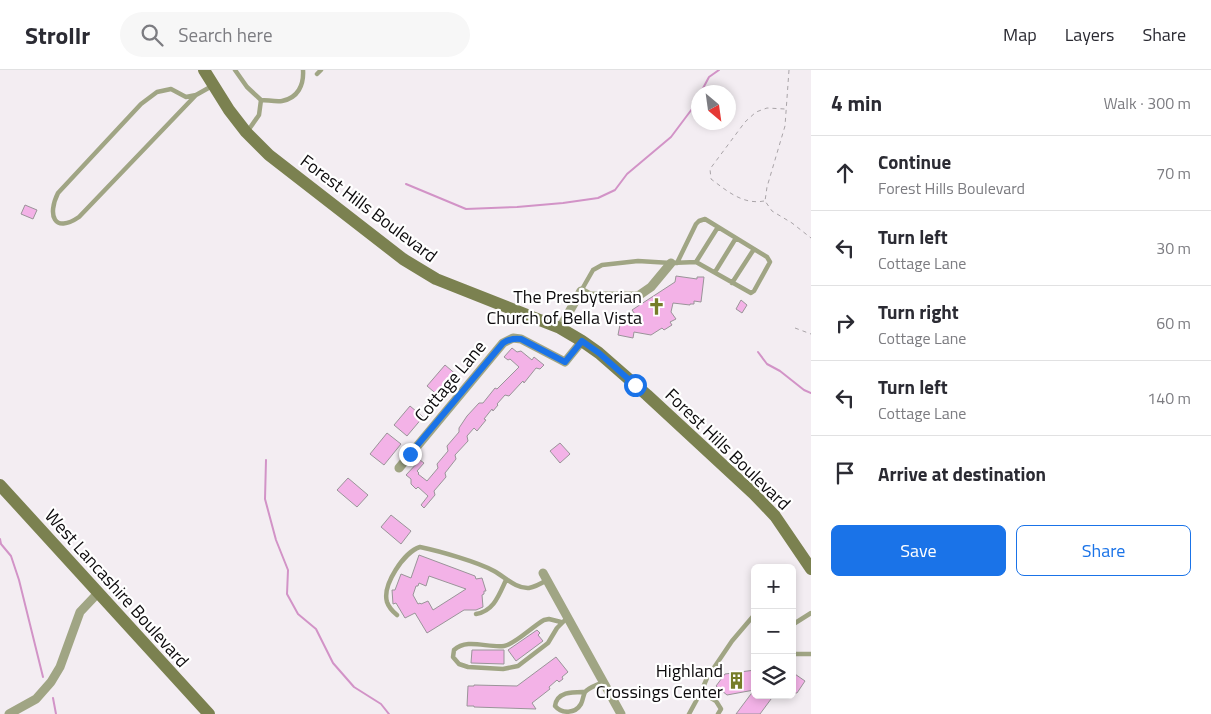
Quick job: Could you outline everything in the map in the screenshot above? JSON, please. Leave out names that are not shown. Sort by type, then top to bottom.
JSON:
[{"type":"main road","name":"Forest Hills Boulevard","points":[[204,70],[229,110],[246,132],[269,155],[403,259],[424,273],[560,328],[599,353],[754,494],[775,516],[811,569]]},
{"type":"main road","name":"West Lancashire Boulevard","points":[[0,485],[209,714]]},
{"type":"street","points":[[560,328],[581,291],[590,296],[638,296],[651,287],[674,263]]},
{"type":"street","name":"Cottage Lane","points":[[399,468],[503,343],[513,338],[521,339],[565,362],[582,341]]},
{"type":"street","points":[[545,577],[564,620],[621,714]]},
{"type":"street","points":[[9,714],[36,698],[51,682],[60,667],[80,612],[98,593]]},
{"type":"lane","points":[[235,70],[247,87],[261,100],[282,101],[296,94],[304,80],[303,70]]},
{"type":"lane","points":[[196,95],[186,97],[171,90],[157,92],[141,104],[58,193],[53,203],[52,213],[55,220],[65,224],[80,217],[196,95],[213,85]]},
{"type":"lane","points":[[246,132],[259,115],[261,100]]},
{"type":"lane","points":[[581,291],[593,270],[602,265],[638,260],[674,263],[696,262],[751,292],[754,291],[770,262],[767,257],[705,219],[699,220],[674,263]]},
{"type":"lane","points":[[696,262],[718,227]]},
{"type":"lane","points":[[714,272],[736,238]]},
{"type":"lane","points":[[732,283],[754,249]]},
{"type":"lane","points":[[397,615],[387,604],[386,596],[389,584],[396,569],[408,554],[420,547],[465,560],[495,572],[521,587],[529,588],[545,577]]},
{"type":"lane","points":[[476,614],[481,614],[492,607],[506,580]]},
{"type":"lane","points":[[796,622],[811,613]]},
{"type":"lane","points":[[689,714],[702,692],[707,678],[732,641],[751,619]]},
{"type":"lane","points":[[544,620],[564,620],[542,649],[513,668],[468,667],[459,664],[453,657],[454,650],[459,646],[466,644],[504,646],[513,642],[544,620]]},
{"type":"lane","points":[[796,654],[811,654]]},
{"type":"lane","points":[[586,692],[573,692],[562,695],[557,699],[555,706],[560,713],[570,714],[578,708],[590,688],[603,682]]},
{"type":"lane","points":[[702,692],[719,704],[721,710],[718,714]]},
{"type":"path","points":[[789,70],[785,126],[765,201],[772,211],[792,223],[811,238]]},
{"type":"path","points":[[765,201],[755,203],[739,199],[710,179],[710,169],[745,122],[756,112],[767,108],[787,109]]},
{"type":"path","points":[[795,328],[811,334]]},
{"type":"building","points":[[25,205],[37,210],[33,219],[21,214]]},
{"type":"building","name":"The Presbyterian Church of Bella Vista","points":[[676,276],[697,279],[697,277],[704,277],[701,302],[694,301],[694,304],[690,305],[673,303],[671,312],[676,319],[670,322],[672,325],[664,330],[662,328],[651,335],[634,332],[633,338],[618,335],[622,314],[637,317],[632,310],[675,282]]},
{"type":"building","points":[[741,300],[747,305],[742,313],[736,309]]},
{"type":"building","points":[[512,348],[517,352],[521,351],[532,360],[534,357],[544,365],[540,369],[536,368],[524,383],[523,381],[509,396],[505,395],[493,411],[492,409],[484,419],[486,420],[477,431],[474,428],[467,436],[468,441],[455,455],[456,459],[445,473],[446,477],[434,491],[435,495],[424,508],[421,505],[428,496],[418,487],[416,489],[411,484],[411,479],[406,475],[420,460],[424,463],[417,471],[418,474],[427,481],[438,468],[437,464],[448,451],[447,446],[459,432],[459,428],[467,416],[479,403],[483,403],[495,388],[497,389],[519,367],[510,359],[508,360],[504,357]]},
{"type":"building","points":[[445,365],[458,376],[440,397],[427,386]]},
{"type":"building","points":[[410,406],[423,417],[407,436],[394,425]]},
{"type":"building","points":[[387,433],[401,444],[384,465],[370,454]]},
{"type":"building","points":[[560,443],[570,454],[560,463],[550,451]]},
{"type":"building","points":[[348,478],[368,495],[357,507],[337,490]]},
{"type":"building","points":[[391,515],[411,531],[401,544],[381,527]]},
{"type":"building","points":[[419,555],[475,576],[476,579],[482,578],[486,591],[482,595],[483,607],[476,610],[464,610],[427,633],[415,613],[405,618],[396,603],[393,604],[392,590],[395,590],[401,574],[411,578]],"holes":[[[429,576],[466,589],[433,610],[428,601],[418,604],[413,595],[419,583],[426,586]]]},
{"type":"building","points":[[537,630],[540,633],[538,635],[543,641],[516,661],[508,650]]},
{"type":"building","points":[[472,650],[504,650],[504,664],[471,663]]},
{"type":"building","points":[[556,657],[568,672],[562,677],[563,679],[559,682],[557,680],[549,687],[550,689],[532,703],[536,709],[467,706],[468,686],[517,686]]},
{"type":"building","name":"Highland Crossings Center","points":[[751,671],[751,691],[727,695],[716,686],[725,674]]},
{"type":"building","points":[[796,675],[805,681],[796,693]]},
{"type":"building","name":"Highland Crossings Center","points":[[751,694],[751,699],[771,699],[760,714],[736,714]]},
{"type":"waterway","points":[[705,85],[709,77],[719,70]]},
{"type":"waterway","points":[[406,184],[466,209],[517,207],[598,198],[615,190],[627,174],[671,137],[691,110]]},
{"type":"waterway","points":[[758,352],[767,364],[811,393]]},
{"type":"waterway","points":[[266,460],[265,499],[276,540],[288,570],[287,594],[298,614],[316,629],[333,663],[354,687],[381,704],[389,714]]},
{"type":"waterway","points":[[0,539],[1,544],[11,556],[19,580],[43,677]]},
{"type":"waterway","points":[[53,698],[56,714]]},
{"type":"place","name":"The Presbyterian Church of Bella Vista","points":[[656,306]]},
{"type":"place","name":"Highland Crossings Center","points":[[737,680]]},
{"type":"route","points":[[410,454],[503,343],[513,338],[521,339],[565,362],[582,341],[599,353],[635,385]]}]
